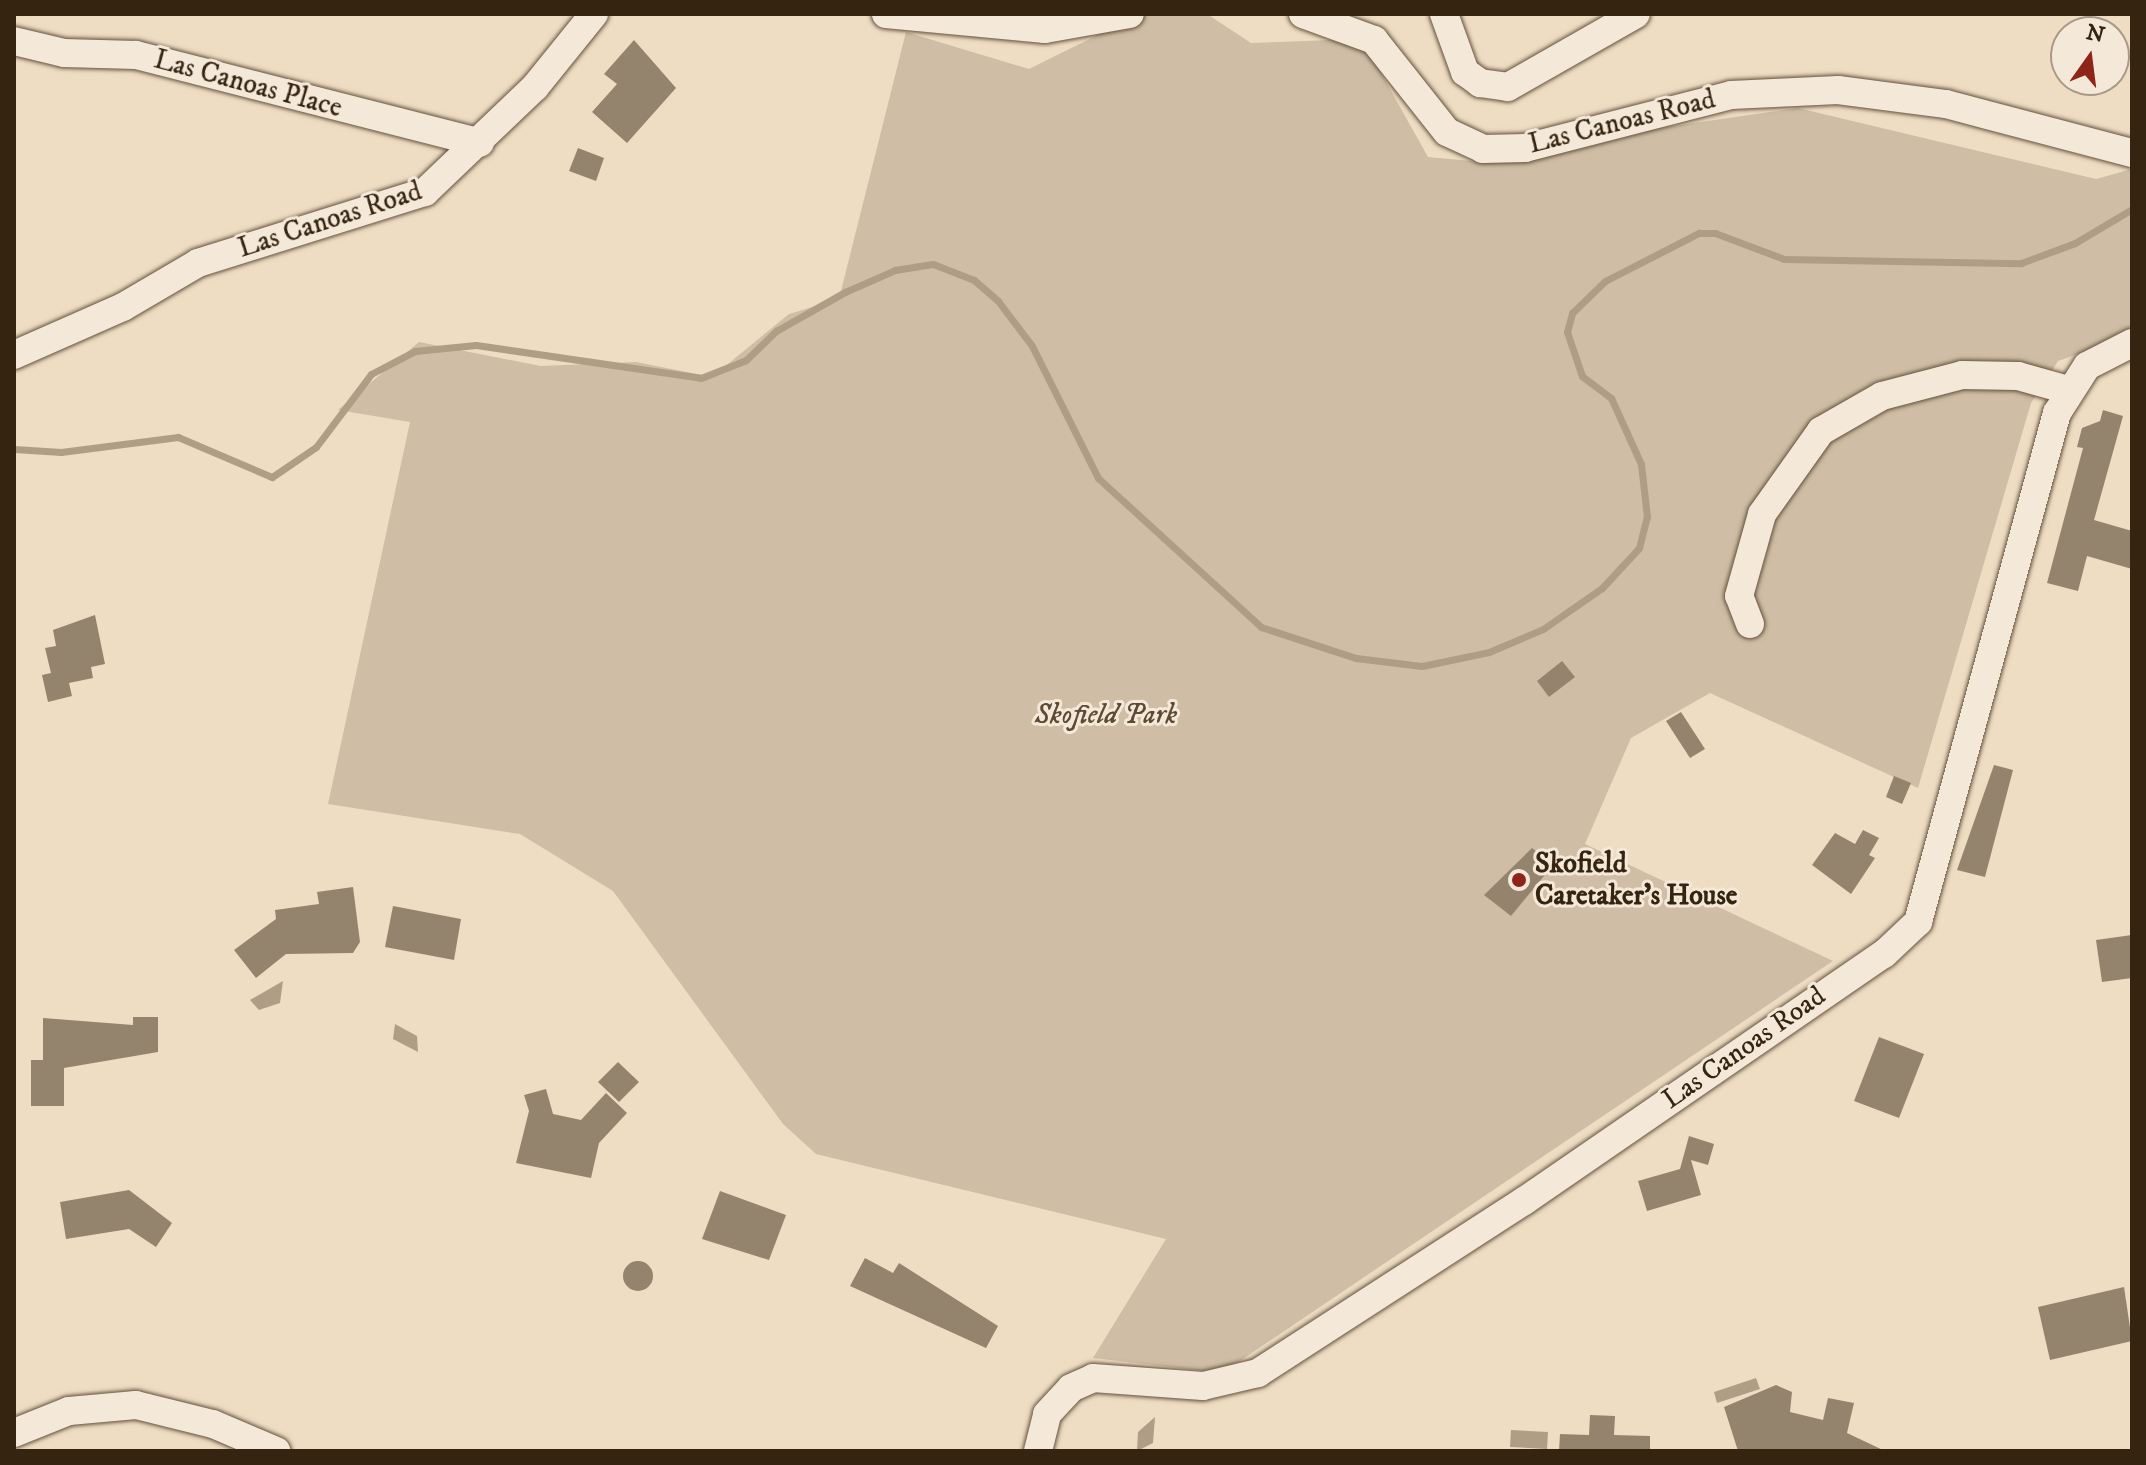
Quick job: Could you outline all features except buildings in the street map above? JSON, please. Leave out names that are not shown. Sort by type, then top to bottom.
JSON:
[{"type":"street","points":[[545,74],[570,14]]},
{"type":"street","name":"Las Canoas Road","points":[[14,355],[123,307],[198,263],[406,201],[443,180],[545,74],[594,14]]},
{"type":"street","points":[[886,14],[1045,29],[1130,14]]},
{"type":"street","name":"Las Canoas Road","points":[[1303,14],[1354,20],[1383,49],[1447,132],[1483,149],[1525,148],[1731,95],[1838,90],[1946,104],[2132,153]]},
{"type":"street","points":[[1444,14],[1465,72],[1480,83],[1508,87],[1636,14]]},
{"type":"street","name":"Las Canoas Place","points":[[14,41],[64,53],[136,55],[480,143]]},
{"type":"street","name":"Las Canoas Road","points":[[1038,1451],[1047,1414],[1071,1388],[1093,1378],[1203,1386],[1258,1373],[1524,1201],[1884,954],[1918,922],[1986,660],[2068,390],[2094,360],[2132,343]]},
{"type":"street","points":[[1750,624],[1739,596],[1762,514],[1821,431],[1896,391],[1962,375],[2018,376],[2068,390]]},
{"type":"street","points":[[14,1433],[69,1411],[136,1405],[213,1424],[276,1451]]},
{"type":"green space","name":"Skofield Park","points":[[1140,14],[1207,14],[1251,43],[1362,39],[1428,157],[1482,162],[1557,143],[1798,108],[2096,179],[2132,169],[2132,335],[2058,361],[2031,403],[1918,788],[1710,693],[1631,738],[1585,844],[1833,961],[1222,1373],[1093,1358],[1166,1239],[816,1154],[783,1124],[613,891],[520,834],[328,804],[410,422],[338,410],[419,342],[541,366],[636,362],[712,377],[789,314],[839,299],[906,32],[1029,69]]},
{"type":"shaded area","points":[[283,981],[280,1003],[259,1010],[250,1000]]},
{"type":"shaded area","points":[[395,1024],[417,1036],[418,1052],[393,1039]]},
{"type":"shaded area","points":[[1756,1378],[1760,1389],[1717,1403],[1714,1392]]},
{"type":"shaded area","points":[[1155,1417],[1153,1443],[1137,1451],[1138,1432]]},
{"type":"shaded area","points":[[1511,1430],[1548,1432],[1547,1449],[1510,1447]]},
{"type":"waterway","points":[[14,449],[61,452],[178,437],[272,477],[316,447],[371,374],[415,351],[476,345],[701,378],[746,360],[776,331],[845,292],[895,270],[933,264],[974,280],[998,301],[1032,346],[1098,478],[1261,627],[1356,658],[1422,666],[1489,652],[1543,629],[1602,588],[1639,548],[1647,517],[1641,464],[1611,398],[1582,376],[1567,332],[1572,313],[1605,281],[1699,233],[1715,233],[1784,259],[2021,263],[2075,243],[2132,209]]},
{"type":"place","name":"Skofield Caretaker's House","points":[[1519,880]]}]
